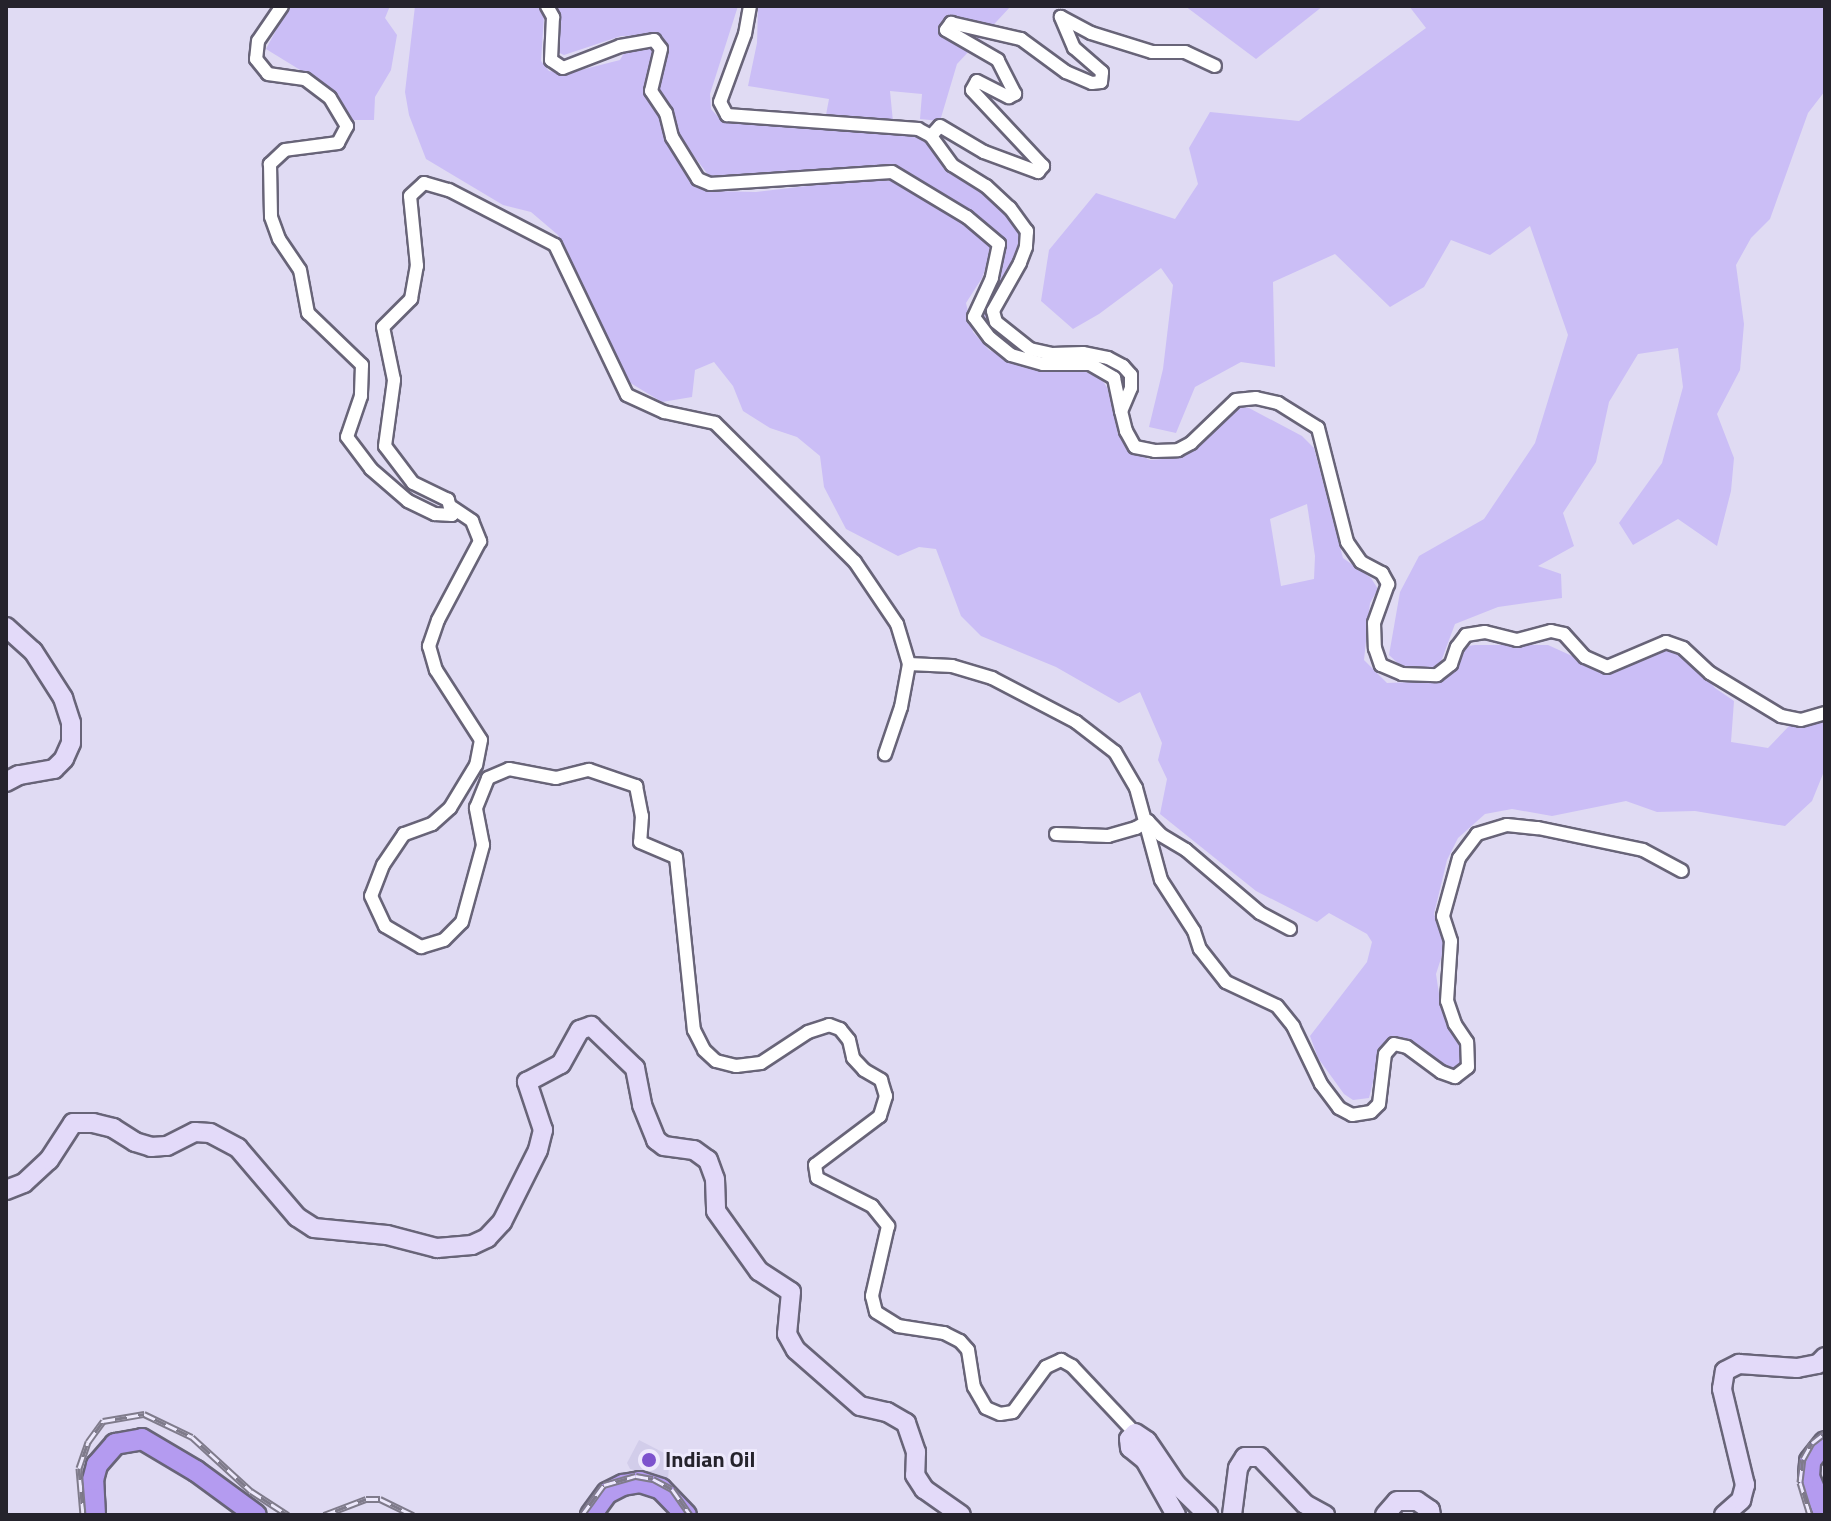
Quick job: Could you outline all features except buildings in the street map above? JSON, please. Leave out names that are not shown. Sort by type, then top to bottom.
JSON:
[{"type":"highway","points":[[95,1515],[93,1480],[97,1465],[115,1444],[142,1439],[196,1471],[256,1515]]},
{"type":"highway","points":[[1825,1442],[1810,1461],[1809,1477],[1825,1515]]},
{"type":"highway","points":[[591,1515],[607,1493],[623,1485],[640,1482],[661,1489],[686,1515]]},
{"type":"main road","points":[[6,627],[33,651],[63,698],[71,723],[71,743],[64,759],[54,769],[19,775],[6,782]]},
{"type":"main road","points":[[6,1190],[24,1183],[49,1160],[73,1123],[93,1123],[113,1128],[135,1142],[151,1147],[167,1146],[195,1132],[210,1133],[238,1148],[297,1217],[314,1228],[387,1235],[437,1248],[472,1245],[487,1238],[502,1222],[538,1150],[543,1130],[527,1082],[561,1064],[580,1030],[591,1026],[635,1068],[642,1105],[656,1140],[664,1146],[694,1150],[708,1160],[715,1179],[716,1211],[759,1271],[791,1292],[787,1334],[796,1350],[860,1406],[887,1412],[906,1423],[916,1452],[915,1475],[924,1489],[961,1515]]},
{"type":"main road","points":[[1724,1515],[1741,1500],[1745,1485],[1722,1389],[1725,1371],[1739,1364],[1797,1368],[1818,1364],[1825,1357]]},
{"type":"main road","points":[[1176,1515],[1145,1460],[1130,1448],[1129,1439],[1135,1433],[1147,1441],[1176,1484],[1208,1515]]},
{"type":"main road","points":[[1232,1515],[1238,1468],[1245,1457],[1260,1457],[1305,1504],[1325,1515]]},
{"type":"main road","points":[[1385,1515],[1397,1501],[1417,1501],[1430,1510],[1431,1515]]},
{"type":"street","points":[[282,6],[258,41],[256,59],[268,74],[305,79],[330,98],[347,126],[338,143],[285,150],[270,164],[271,217],[279,239],[300,270],[308,313],[362,365],[361,396],[347,437],[371,469],[408,501],[435,514],[452,515],[448,500],[413,483],[385,446],[394,380],[383,327],[411,299],[417,266],[410,196],[424,183],[449,190],[555,245],[627,395],[664,412],[715,423],[855,562],[897,624],[909,664],[901,707],[885,754]]},
{"type":"street","points":[[547,6],[553,17],[551,60],[563,68],[620,46],[654,40],[661,49],[651,91],[666,113],[672,137],[698,179],[710,184],[892,172],[967,217],[999,244],[992,278],[974,317],[990,338],[1011,355],[1043,364],[1090,364],[1114,378],[1126,431],[1135,447],[1155,451],[1178,450],[1191,443],[1236,400],[1256,398],[1278,403],[1318,428],[1347,542],[1361,562],[1382,573],[1388,584],[1374,623],[1375,648],[1381,665],[1402,674],[1437,675],[1451,664],[1466,635],[1485,632],[1517,640],[1551,631],[1564,634],[1585,657],[1607,667],[1666,642],[1683,648],[1710,673],[1781,716],[1801,720],[1825,713]]},
{"type":"street","points":[[750,6],[745,34],[720,102],[727,115],[918,129],[931,136],[952,165],[986,186],[1010,208],[1027,231],[1026,247],[1020,263],[993,311],[996,322],[1030,349],[1052,354],[1083,353],[1108,358],[1123,366],[1131,375],[1131,388],[1121,411]]},
{"type":"street","points":[[931,136],[940,126],[984,152],[1038,172],[1043,166],[972,90],[977,81],[1009,97],[1015,94],[998,60],[946,30],[951,23],[1021,39],[1066,72],[1092,83],[1101,82],[1102,72],[1074,48],[1061,17],[1091,33],[1139,48],[1185,52],[1215,66]]},
{"type":"street","points":[[450,506],[472,521],[480,541],[438,620],[429,646],[436,670],[481,740],[476,765],[450,808],[432,824],[404,834],[383,865],[371,896],[385,926],[421,947],[444,940],[462,922],[483,845],[476,808],[488,778],[509,769],[556,778],[589,770],[636,786],[642,816],[640,842],[676,857],[694,1030],[704,1050],[716,1061],[736,1066],[761,1063],[808,1032],[829,1025],[840,1029],[849,1040],[853,1058],[864,1070],[881,1080],[886,1096],[880,1116],[815,1165],[817,1178],[872,1206],[888,1226],[872,1296],[876,1312],[898,1326],[944,1333],[960,1341],[968,1350],[974,1387],[986,1408],[1000,1414],[1013,1412],[1046,1367],[1061,1360],[1072,1366],[1135,1433]]},
{"type":"street","points":[[909,664],[952,666],[992,678],[1076,722],[1115,752],[1136,788],[1148,821],[1161,880],[1194,931],[1200,949],[1226,982],[1277,1006],[1293,1026],[1321,1084],[1339,1108],[1352,1115],[1371,1112],[1379,1104],[1385,1054],[1394,1044],[1407,1047],[1429,1065],[1455,1077],[1468,1067],[1467,1042],[1447,1001],[1451,941],[1443,916],[1459,858],[1477,834],[1507,825],[1538,828],[1643,850],[1682,871]]},
{"type":"street","points":[[1056,834],[1108,836],[1148,821]]},
{"type":"street","points":[[1148,821],[1161,835],[1186,850],[1260,913],[1290,929]]},
{"type":"shaded area","points":[[289,6],[390,6],[385,18],[397,35],[391,70],[375,97],[374,120],[353,120],[336,92],[266,49]]},
{"type":"shaded area","points":[[415,6],[539,6],[544,16],[541,61],[549,71],[569,73],[620,60],[625,51],[652,45],[658,53],[646,92],[697,184],[712,191],[756,192],[867,179],[891,181],[964,218],[993,248],[982,278],[966,303],[973,332],[989,350],[1016,362],[1051,371],[1077,370],[1099,375],[1108,389],[1118,434],[1132,451],[1150,460],[1174,458],[1195,448],[1224,414],[1236,406],[1249,408],[1302,436],[1314,448],[1343,558],[1371,578],[1378,589],[1370,603],[1364,660],[1387,683],[1438,681],[1454,667],[1461,647],[1475,645],[1548,645],[1605,671],[1629,666],[1650,652],[1667,650],[1688,657],[1715,688],[1734,701],[1731,742],[1768,748],[1790,725],[1825,719],[1825,769],[1812,801],[1785,826],[1695,811],[1657,812],[1626,801],[1552,816],[1512,809],[1485,814],[1458,838],[1447,860],[1434,914],[1446,943],[1436,974],[1441,1007],[1447,1022],[1463,1042],[1464,1064],[1452,1071],[1418,1055],[1413,1043],[1400,1037],[1388,1041],[1381,1050],[1369,1098],[1353,1100],[1344,1094],[1318,1058],[1310,1036],[1367,962],[1372,942],[1367,934],[1329,913],[1317,922],[1256,891],[1160,814],[1167,779],[1158,760],[1162,743],[1140,692],[1119,703],[1056,667],[981,636],[961,616],[936,549],[919,547],[898,556],[846,529],[824,487],[820,456],[797,437],[770,428],[743,411],[733,386],[714,362],[695,370],[692,397],[662,402],[622,378],[558,235],[531,212],[503,205],[426,159],[409,115],[405,92]],"holes":[[[1307,504],[1315,556],[1314,579],[1281,586],[1270,519]]]},
{"type":"shaded area","points":[[554,6],[738,6],[710,94],[711,109],[719,118],[733,122],[904,131],[925,139],[944,166],[986,189],[1017,225],[1021,246],[990,309],[1011,340],[1087,356],[1118,368],[1126,379],[1124,389],[1109,371],[1036,360],[1011,348],[988,329],[980,314],[997,279],[1004,245],[994,230],[976,216],[894,168],[857,166],[756,177],[717,179],[709,176],[675,131],[656,88],[663,67],[664,46],[657,35],[621,36],[564,55],[555,51]]},
{"type":"shaded area","points":[[758,6],[1011,6],[957,64],[940,121],[920,119],[922,94],[890,91],[893,122],[826,115],[829,99],[748,86],[757,43]]},
{"type":"shaded area","points":[[1185,6],[1323,6],[1256,59]]},
{"type":"shaded area","points":[[1409,6],[1825,6],[1825,91],[1808,113],[1770,219],[1751,238],[1736,265],[1744,324],[1740,370],[1717,414],[1734,458],[1731,491],[1717,546],[1678,519],[1633,545],[1619,523],[1662,463],[1683,387],[1678,348],[1638,354],[1609,402],[1596,462],[1563,513],[1574,546],[1538,566],[1561,574],[1562,598],[1498,607],[1455,624],[1439,667],[1404,669],[1389,655],[1400,592],[1419,556],[1484,519],[1535,443],[1568,335],[1530,226],[1490,255],[1451,240],[1424,287],[1390,307],[1335,254],[1273,282],[1275,367],[1241,362],[1195,387],[1176,433],[1149,427],[1163,369],[1173,285],[1161,268],[1099,314],[1073,329],[1041,301],[1049,250],[1096,193],[1175,219],[1198,184],[1189,148],[1210,112],[1299,121],[1426,28]]},
{"type":"shaded area","name":"Indian Oil","points":[[639,1440],[670,1456],[668,1479],[630,1469],[627,1463]]},
{"type":"railway","points":[[83,1515],[79,1468],[88,1442],[103,1421],[144,1414],[192,1437],[251,1491],[288,1515]]},
{"type":"railway","points":[[1810,1515],[1800,1482],[1803,1459],[1812,1443],[1825,1433]]},
{"type":"railway","points":[[582,1515],[604,1485],[636,1476],[653,1479],[672,1489],[690,1515]]},
{"type":"railway","points":[[324,1515],[366,1499],[380,1499],[413,1515]]},
{"type":"place","name":"Indian Oil","points":[[649,1460]]}]
